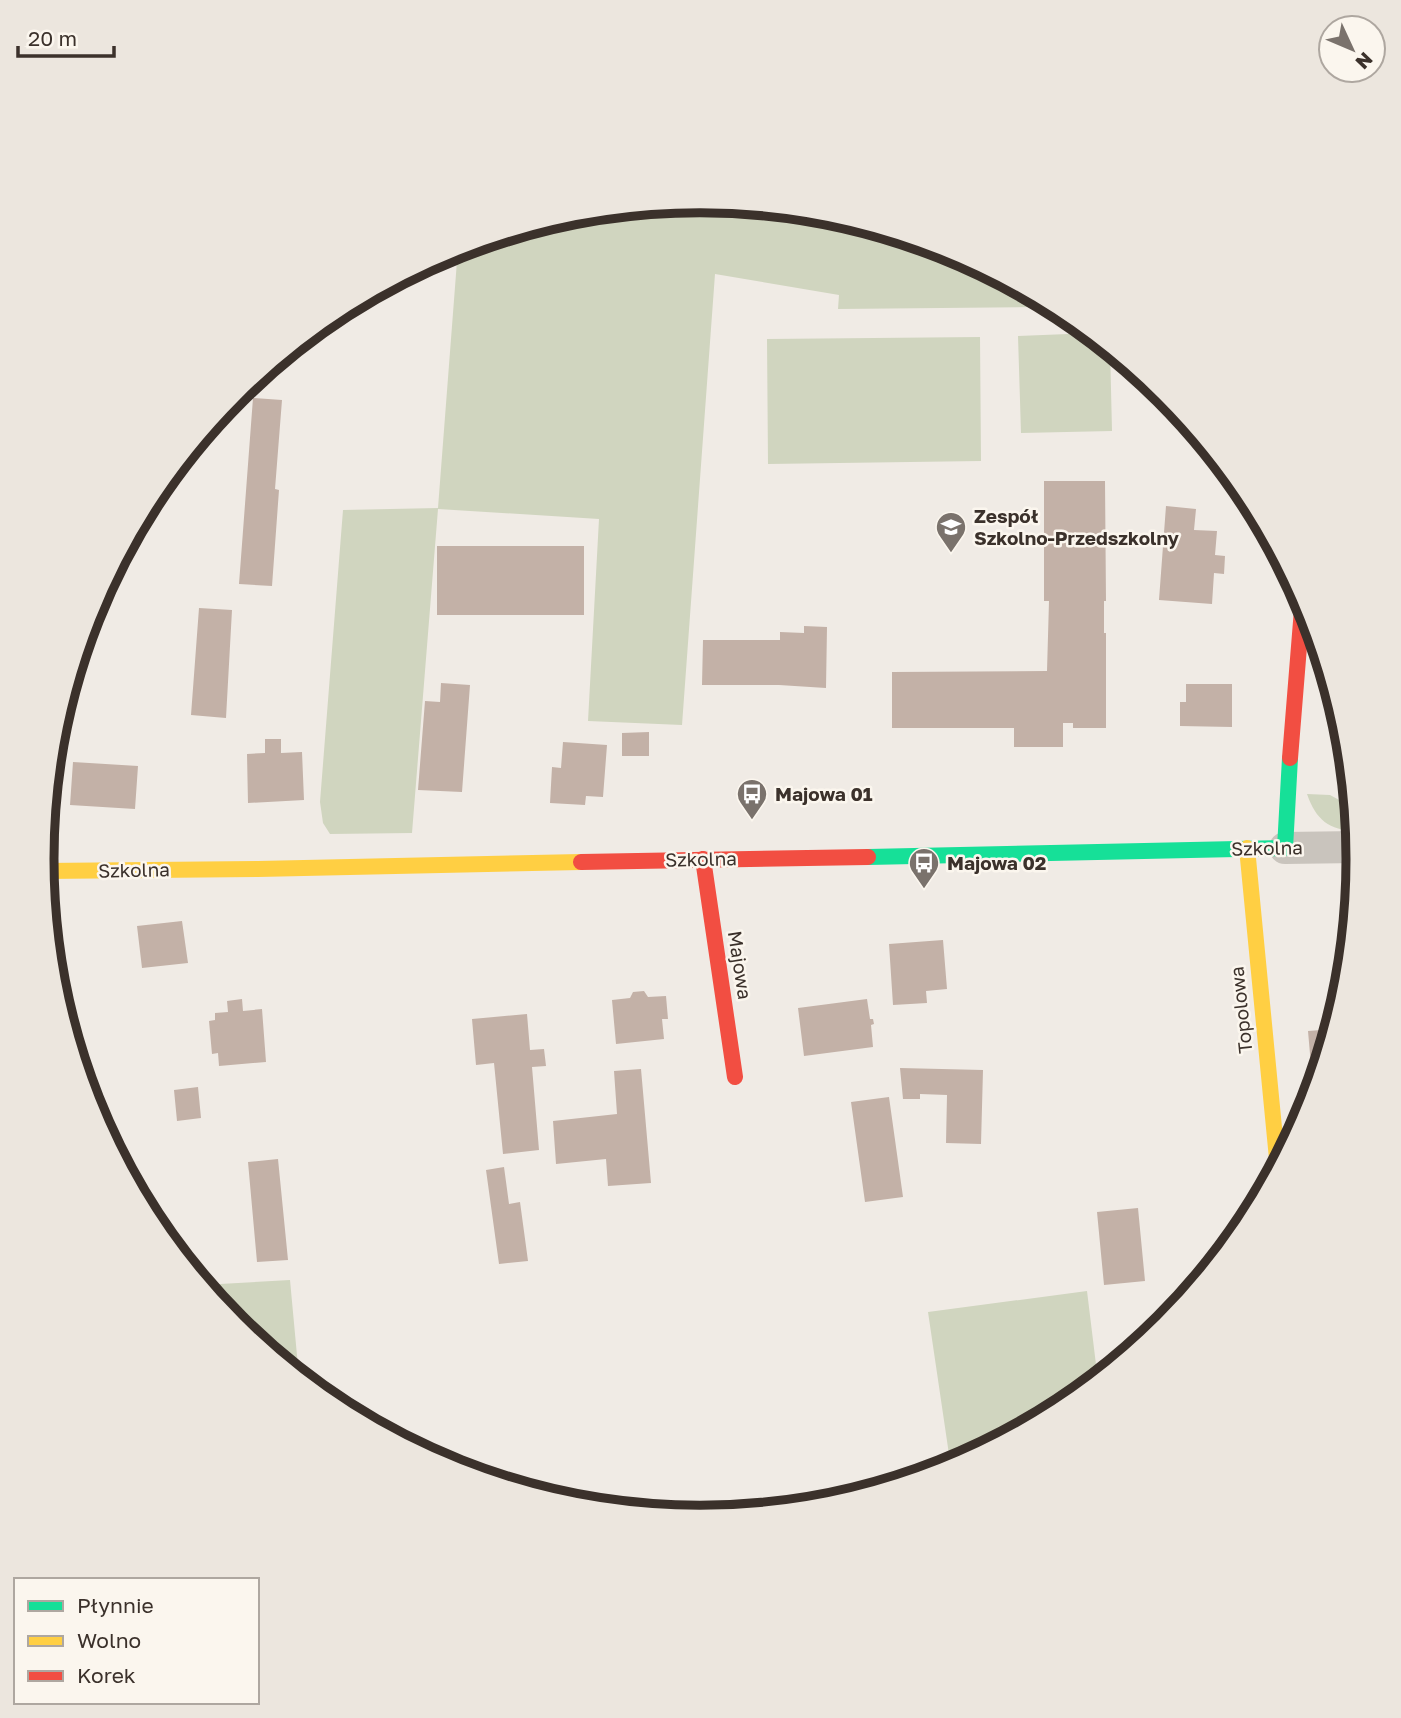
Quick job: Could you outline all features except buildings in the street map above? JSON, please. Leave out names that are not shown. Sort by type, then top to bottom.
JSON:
[{"type":"street","points":[[1285,848],[1301,621]]},
{"type":"street","name":"Szkolna","points":[[55,871],[1346,847]]},
{"type":"street","name":"Topolowa","points":[[1247,848],[1276,1152]]},
{"type":"street","name":"Majowa","points":[[703,859],[736,1077]]},
{"type":"green space","points":[[700,213],[785,218],[827,225],[908,247],[986,279],[1033,305],[1033,307],[838,309],[839,295],[715,274],[682,725],[588,721],[599,519],[438,509],[412,833],[330,834],[323,823],[320,802],[343,510],[438,508],[457,260],[493,247],[574,225],[616,218]]},
{"type":"green space","points":[[1077,334],[1110,359],[1112,431],[1021,433],[1018,336]]},
{"type":"green space","points":[[980,337],[981,461],[768,464],[767,339]]},
{"type":"green space","points":[[1307,794],[1330,795],[1344,802],[1346,830],[1331,826],[1315,811]]},
{"type":"green space","points":[[290,1280],[298,1365],[274,1345],[214,1284]]},
{"type":"green space","points":[[1087,1291],[1097,1370],[1024,1419],[949,1455],[928,1312]]},
{"type":"traffic: fast","points":[[868,857],[1285,848],[1290,758]]},
{"type":"traffic: slow","points":[[1247,848],[1276,1152]]},
{"type":"traffic: slow","points":[[55,871],[581,862]]},
{"type":"traffic: jam","points":[[1290,758],[1301,621]]},
{"type":"traffic: jam","points":[[581,862],[868,857]]},
{"type":"traffic: jam","points":[[703,859],[735,1077]]},
{"type":"place","name":"Zespół Szkolno-Przedszkolny","points":[[951,554]]},
{"type":"place","name":"Majowa 01","points":[[752,821]]},
{"type":"place","name":"Majowa 02","points":[[924,890]]}]
